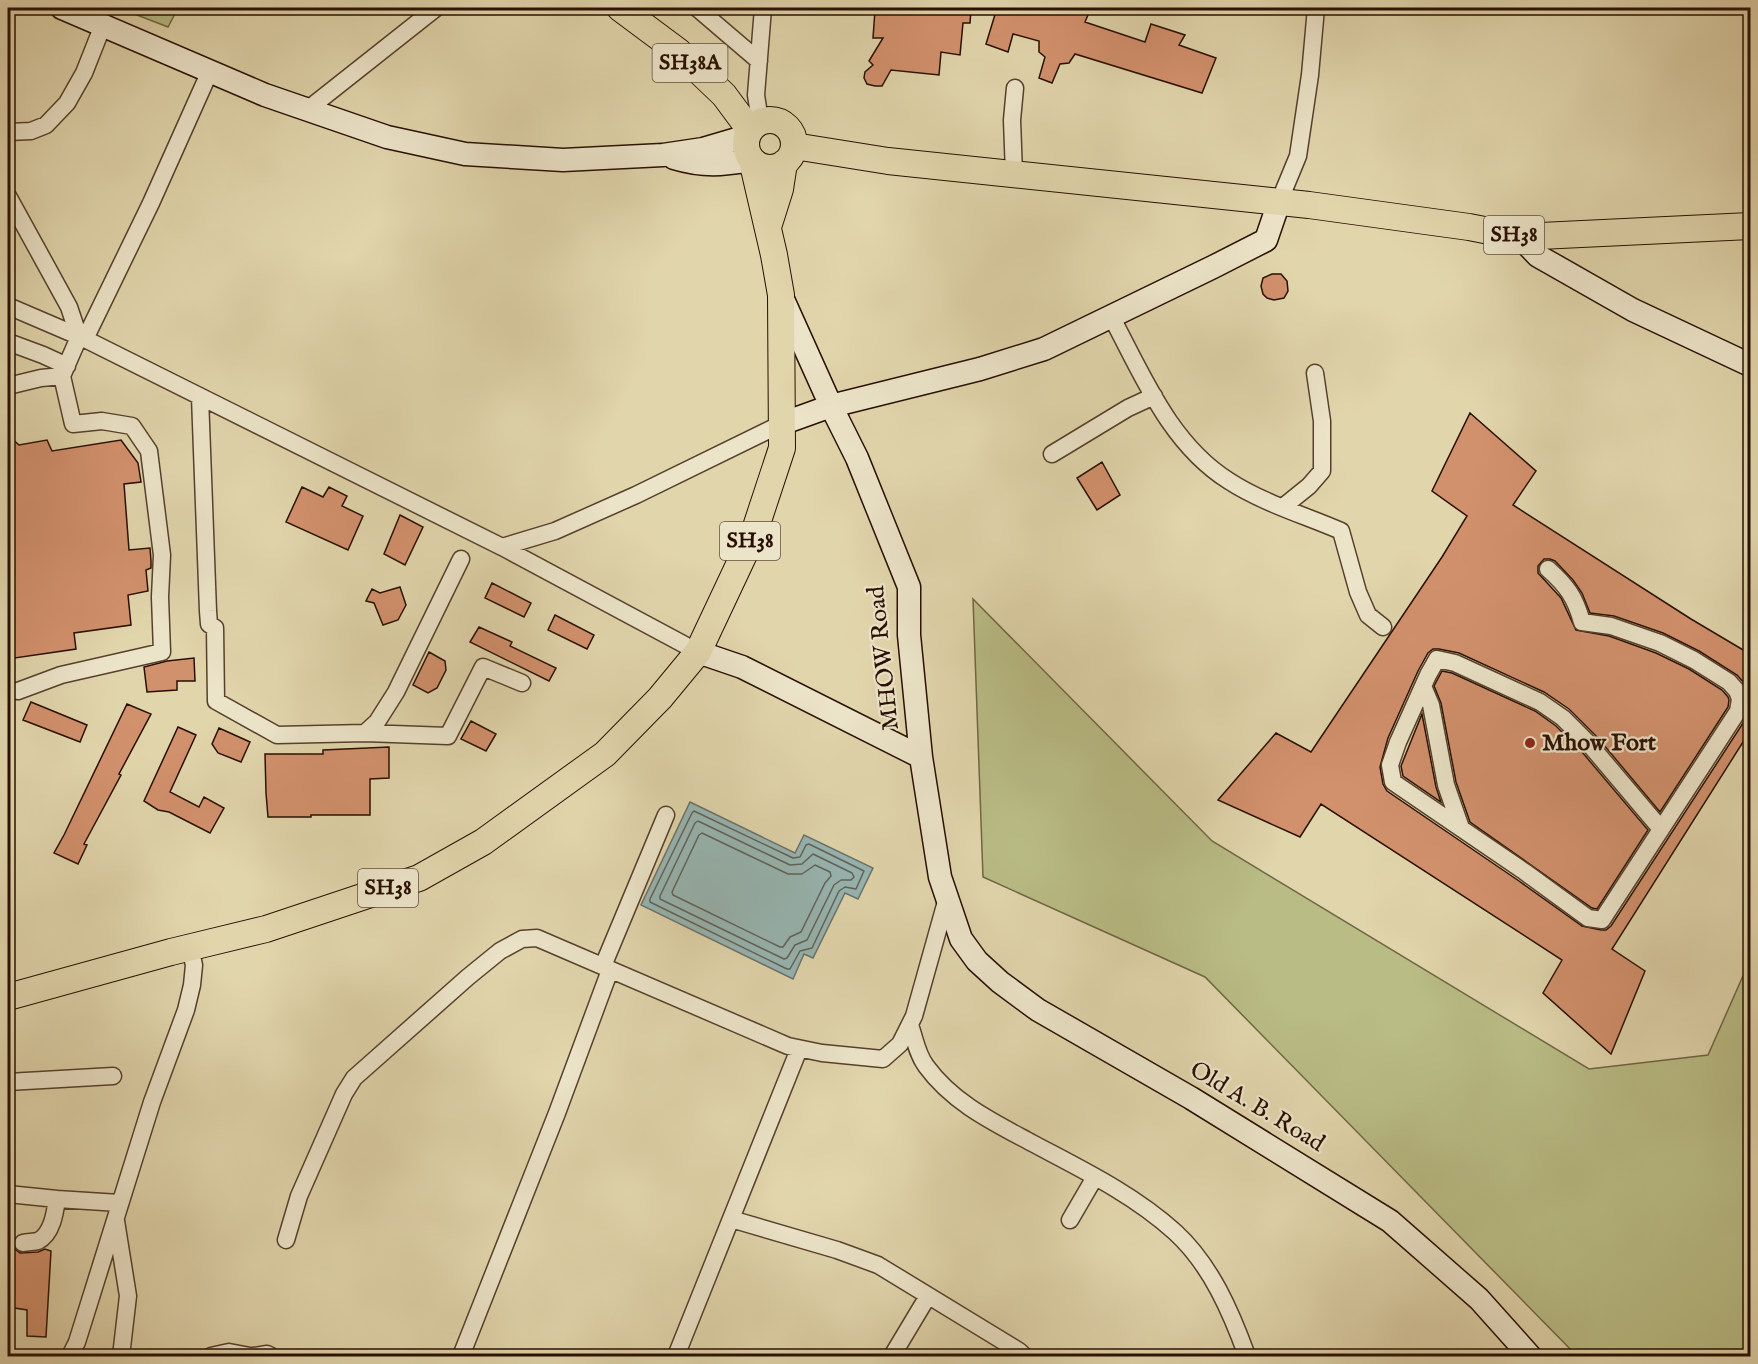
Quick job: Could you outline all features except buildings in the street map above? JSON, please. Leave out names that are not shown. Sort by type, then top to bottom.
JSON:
[{"type":"main road","name":"SH38A","points":[[620,8],[678,52],[724,96],[753,137]]},
{"type":"main road","points":[[753,137],[769,119],[777,120],[790,130],[793,138],[789,154]]},
{"type":"main road","name":"SH38","points":[[753,137],[758,165],[771,168],[789,154],[888,161],[1279,202],[1469,226],[1520,237],[1750,226]]},
{"type":"main road","name":"SH38","points":[[8,997],[266,929],[419,878],[483,842],[605,754],[660,698],[698,652],[754,533],[782,448],[781,295],[753,137]]},
{"type":"main road","name":"SH38","points":[[768,227],[789,154]]},
{"type":"street","points":[[62,8],[265,95],[387,137],[465,154],[563,160],[663,155],[693,164],[719,165],[753,137],[763,8]]},
{"type":"street","points":[[307,110],[436,8]]},
{"type":"street","points":[[697,8],[759,61]]},
{"type":"street","points":[[502,547],[555,531],[781,424],[831,406],[969,372],[1044,349],[1266,240],[1298,156],[1310,75],[1316,8]]},
{"type":"street","points":[[8,132],[31,131],[46,125],[67,103],[84,73],[104,25]]},
{"type":"street","points":[[18,691],[61,675],[162,652],[160,597],[162,555],[149,451],[132,426],[102,421],[73,424],[65,371],[151,203],[210,71]]},
{"type":"street","points":[[1014,174],[1012,120],[1015,88]]},
{"type":"street","points":[[8,196],[69,306],[82,338]]},
{"type":"street","points":[[1520,237],[1538,256],[1633,310],[1750,365]]},
{"type":"street","name":"MHOW Road","points":[[781,295],[856,458],[909,587],[909,635],[921,757],[940,876],[950,907]]},
{"type":"street","points":[[8,306],[82,338],[502,547],[698,652],[742,667],[921,757]]},
{"type":"street","points":[[1111,316],[1160,408],[1181,438],[1203,462],[1229,482],[1341,531],[1358,592],[1368,615],[1383,627]]},
{"type":"street","points":[[8,342],[43,355],[65,371]]},
{"type":"street","points":[[8,386],[65,371]]},
{"type":"street","points":[[1283,507],[1309,486],[1322,471],[1322,421],[1315,373]]},
{"type":"street","points":[[1052,454],[1128,408],[1154,396]]},
{"type":"street","points":[[200,397],[208,611],[209,624],[215,628],[216,701],[277,735],[365,733],[448,736],[483,667],[522,683]]},
{"type":"street","points":[[365,733],[377,723],[396,692],[461,559]]},
{"type":"street","points":[[1548,569],[1566,585],[1578,606],[1582,622],[1611,626],[1660,643],[1694,660],[1729,682],[1737,691],[1740,699],[1738,711],[1602,920],[1588,918],[1393,782],[1390,765],[1423,686],[1437,660],[1455,663],[1540,702],[1563,718],[1590,745],[1661,829]]},
{"type":"street","points":[[1423,686],[1431,705],[1446,784],[1461,828]]},
{"type":"street","points":[[461,1356],[554,1123],[607,968],[666,815]]},
{"type":"street","points":[[286,1240],[299,1196],[344,1094],[354,1078],[468,977],[501,951],[522,939],[537,938],[769,1039],[799,1049],[883,1059],[900,1044],[914,1016],[950,907]]},
{"type":"street","name":"Old A. B. Road","points":[[950,907],[960,939],[977,961],[1000,982],[1038,1010],[1191,1098],[1390,1221],[1479,1299],[1530,1356]]},
{"type":"street","points":[[75,1352],[152,1102],[186,1010],[194,964],[190,948]]},
{"type":"street","points":[[910,1025],[917,1052],[925,1065],[943,1087],[959,1100],[986,1118],[1137,1202],[1176,1233],[1207,1271],[1221,1295],[1247,1356]]},
{"type":"street","points":[[676,1356],[799,1049]]},
{"type":"street","points":[[8,1082],[113,1076]]},
{"type":"street","points":[[1070,1220],[1095,1178]]},
{"type":"street","points":[[8,1194],[57,1199],[117,1210]]},
{"type":"street","points":[[23,1243],[39,1240],[48,1231],[55,1213],[57,1199]]},
{"type":"street","points":[[117,1210],[128,1296],[122,1356]]},
{"type":"street","points":[[731,1219],[837,1250],[878,1265],[1024,1356]]},
{"type":"street","points":[[892,1356],[928,1296]]},
{"type":"street","points":[[211,1356],[229,1352],[252,1356],[267,1354],[271,1356]]},
{"type":"green space","points":[[119,8],[178,8],[168,27]]},
{"type":"green space","points":[[973,599],[1212,841],[1589,1069],[1708,1055],[1750,960],[1750,1356],[1577,1356],[1205,977],[983,877]]},
{"type":"water","points":[[690,802],[795,853],[804,835],[873,868],[858,899],[845,893],[813,958],[804,954],[793,979],[641,905]]},
{"type":"place","name":"Mhow Fort","points":[[1530,743]]}]
